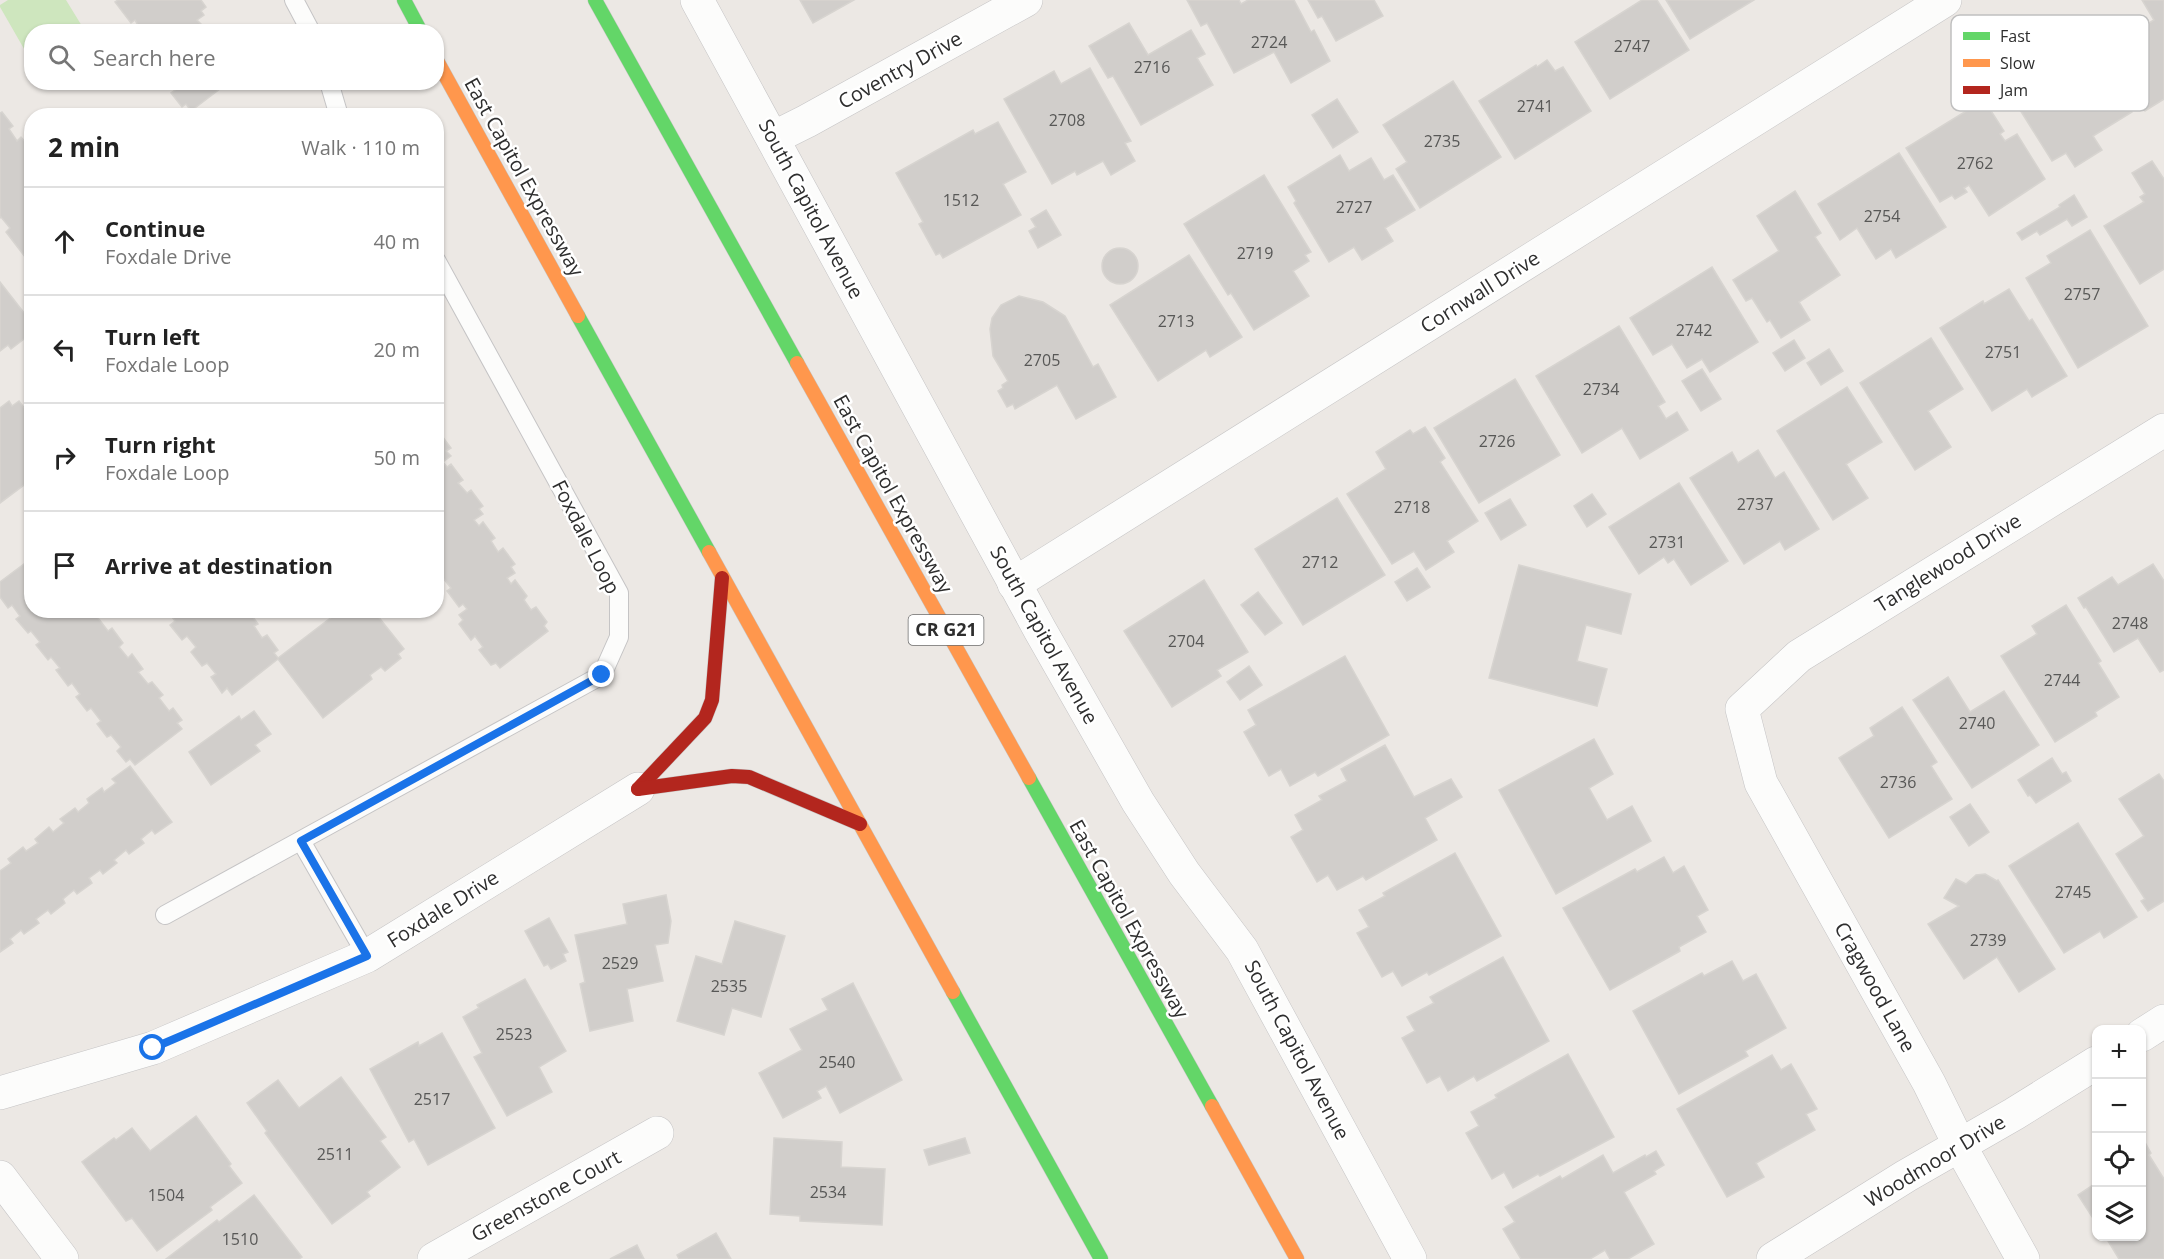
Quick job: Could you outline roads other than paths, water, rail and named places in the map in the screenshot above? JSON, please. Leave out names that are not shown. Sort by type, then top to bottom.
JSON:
[{"type":"highway","points":[[404,0],[417,24]]},
{"type":"highway","name":"East Capitol Expressway","points":[[595,0],[1297,1259]]},
{"type":"highway","name":"East Capitol Expressway","points":[[444,74],[1101,1259]]},
{"type":"highway","points":[[638,789],[705,718],[712,700],[722,578]]},
{"type":"highway","points":[[638,789],[732,776],[749,777],[860,824]]},
{"type":"street","name":"South Capitol Avenue","points":[[696,0],[1014,584],[1138,802],[1184,873],[1242,950],[1410,1259]]},
{"type":"street","name":"Coventry Drive","points":[[773,138],[1026,0]]},
{"type":"street","name":"Cornwall Drive","points":[[1014,584],[1945,0]]},
{"type":"street","name":"Tanglewood Drive","points":[[1742,709],[1799,656],[2164,430]]},
{"type":"street","name":"Cragwood Lane","points":[[1742,709],[1761,783],[1929,1083],[1960,1146],[2023,1259]]},
{"type":"street","name":"Foxdale Drive","points":[[0,1093],[153,1048],[367,956],[638,789]]},
{"type":"street","points":[[2146,1032],[2164,1021]]},
{"type":"street","name":"Woodmoor Drive","points":[[1773,1259],[1906,1176],[2092,1066]]},
{"type":"street","name":"Greenstone Court","points":[[434,1259],[657,1133]]},
{"type":"street","points":[[0,1177],[62,1259]]},
{"type":"lane","points":[[294,0],[307,24]]},
{"type":"lane","points":[[331,90],[337,108]]},
{"type":"lane","name":"Foxdale Loop","points":[[165,915],[602,675],[619,637],[619,593],[444,275]]},
{"type":"lane","points":[[301,841],[367,956]]}]
